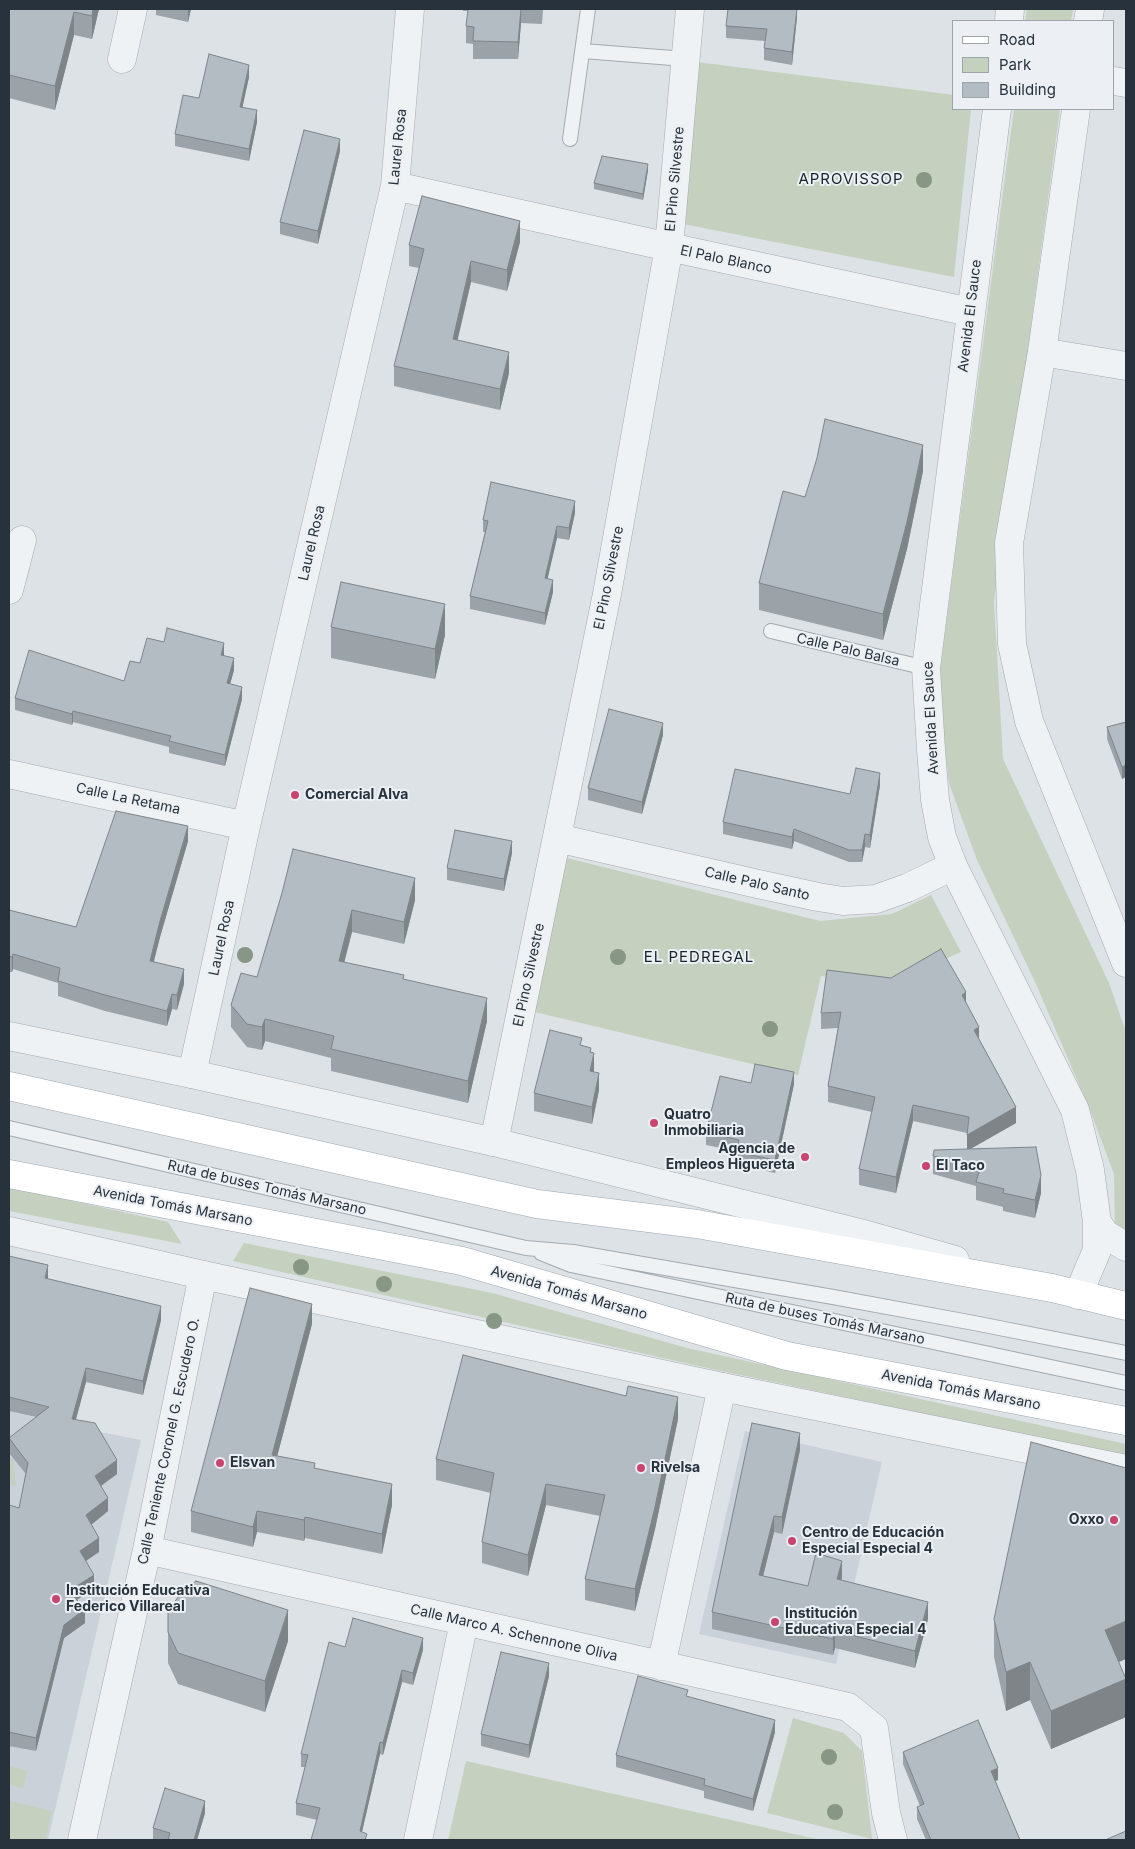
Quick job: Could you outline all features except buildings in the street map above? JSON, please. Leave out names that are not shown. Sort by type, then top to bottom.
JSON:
[{"type":"main road","points":[[9,1086],[537,1204],[697,1224],[1065,1292],[1126,1306]]},
{"type":"main road","name":"Avenida Tomás Marsano","points":[[9,1174],[462,1262],[787,1356],[1126,1421]]},
{"type":"street","points":[[122,59],[133,9]]},
{"type":"street","name":"Laurel Rosa","points":[[192,1074],[246,826],[395,186],[410,9]]},
{"type":"street","name":"El Pino Silvestre","points":[[494,1142],[607,594],[669,247],[690,9]]},
{"type":"street","name":"Avenida El Sauce","points":[[997,110],[926,668],[935,800],[942,836],[953,866],[1075,1110],[1090,1170],[1097,1222],[1097,1250],[1065,1292]]},
{"type":"street","points":[[1076,110],[1042,352],[1009,543],[1012,644],[1029,721],[1126,963]]},
{"type":"street","name":"El Palo Blanco","points":[[395,186],[970,312]]},
{"type":"street","points":[[1042,352],[1126,366]]},
{"type":"street","points":[[9,590],[22,540]]},
{"type":"street","name":"Calle La Retama","points":[[9,774],[246,826]]},
{"type":"street","name":"Calle Palo Santo","points":[[557,838],[784,890],[843,901],[876,899],[907,888],[953,866]]},
{"type":"street","points":[[9,1036],[192,1074],[494,1142],[860,1233],[1065,1292]]},
{"type":"street","points":[[1097,1222],[1105,1234],[1126,1247]]},
{"type":"street","points":[[9,1231],[203,1275],[722,1387],[1126,1469]]},
{"type":"street","name":"Calle Teniente Coronel G. Escudero O.","points":[[82,1840],[147,1550],[203,1275]]},
{"type":"street","points":[[661,1666],[722,1387]]},
{"type":"street","name":"Calle Marco A. Schennone Oliva","points":[[147,1550],[848,1707],[874,1728],[886,1813],[894,1840]]},
{"type":"street","points":[[418,1840],[464,1622]]},
{"type":"lane","points":[[570,139],[584,51],[588,9]]},
{"type":"lane","points":[[584,51],[685,59]]},
{"type":"lane","name":"Calle Palo Balsa","points":[[771,632],[926,668]]},
{"type":"lane","name":"Ruta de buses Tomás Marsano","points":[[9,1128],[526,1248],[570,1265],[1126,1383]]},
{"type":"lane","name":"Ruta de buses Tomás Marsano","points":[[526,1248],[572,1252],[974,1323],[1126,1353]]},
{"type":"shaded area","name":"Institución Educativa Federico Villareal","points":[[9,1411],[74,1427],[141,1440],[48,1840],[9,1840]]},
{"type":"shaded area","name":"Centro de Educación Especial Especial 4","points":[[745,1431],[882,1462],[836,1664],[699,1634]]},
{"type":"green space","points":[[1027,9],[1073,9],[1071,20],[1025,20]]},
{"type":"green space","points":[[697,62],[952,95],[952,110],[971,110],[954,277],[683,224]]},
{"type":"green space","points":[[1014,110],[1060,110],[994,602],[1003,759],[1109,983],[1126,1032],[1126,1229],[1115,1229],[1114,1174],[1090,1110],[1036,984],[977,860],[949,783],[938,685]]},
{"type":"green space","points":[[567,858],[820,921],[892,914],[931,895],[961,952],[888,984],[821,976],[798,1075],[535,1012]]},
{"type":"green space","points":[[9,1187],[168,1222],[182,1244],[9,1211]]},
{"type":"green space","points":[[244,1243],[492,1293],[687,1348],[1126,1444],[1126,1456],[712,1369],[233,1261]]},
{"type":"green space","points":[[9,1458],[13,1459],[16,1486],[9,1484]]},
{"type":"green space","points":[[793,1718],[844,1733],[862,1751],[872,1839],[767,1813]]},
{"type":"green space","points":[[466,1761],[821,1840],[448,1840]]},
{"type":"green space","points":[[9,1766],[27,1770],[23,1788],[9,1785]]},
{"type":"green space","points":[[9,1801],[52,1811],[45,1840],[9,1840]]},
{"type":"place","name":"Comercial Alva","points":[[295,795]]},
{"type":"place","name":"Quatro Inmobiliaria","points":[[654,1123]]},
{"type":"place","name":"Agencia de Empleos Higuereta","points":[[805,1157]]},
{"type":"place","name":"El Taco","points":[[926,1166]]},
{"type":"place","name":"Elsvan","points":[[220,1463]]},
{"type":"place","name":"Rivelsa","points":[[641,1468]]},
{"type":"place","name":"Oxxo","points":[[1114,1520]]},
{"type":"place","name":"Centro de Educación Especial Especial 4","points":[[792,1541]]},
{"type":"place","name":"Institución Educativa Federico Villareal","points":[[56,1599]]},
{"type":"place","name":"Institución Educativa Especial 4","points":[[775,1622]]},
{"type":"district","name":"APROVISSOP","points":[[851,179]]},
{"type":"district","name":"EL PEDREGAL","points":[[699,957]]}]
